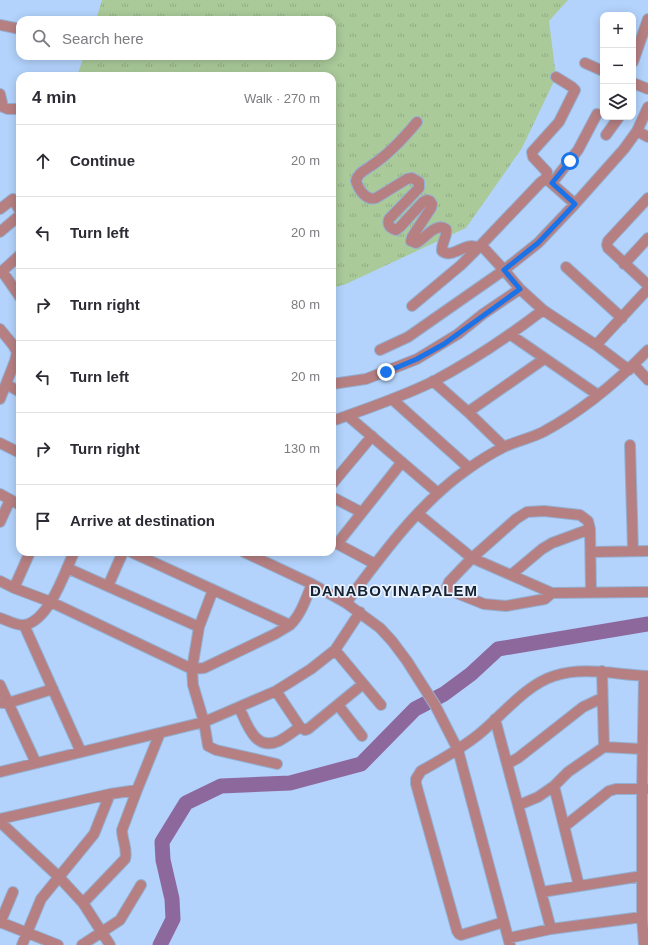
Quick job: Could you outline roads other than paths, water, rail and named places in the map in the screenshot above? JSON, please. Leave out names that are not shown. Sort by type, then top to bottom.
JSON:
[{"type":"street","points":[[636,53],[648,19]]},
{"type":"street","points":[[0,25],[16,28]]},
{"type":"street","points":[[585,63],[600,70]]},
{"type":"street","points":[[556,77],[575,90],[559,122],[532,152],[533,157],[546,172],[549,181],[575,204]]},
{"type":"street","points":[[636,86],[648,89]]},
{"type":"street","points":[[0,94],[3,107],[8,109],[16,109]]},
{"type":"street","points":[[380,350],[408,337],[504,270],[538,243],[624,149],[637,131],[648,107]]},
{"type":"street","points":[[412,306],[461,265],[541,182],[549,181],[578,150],[597,114]]},
{"type":"street","points":[[606,135],[617,120]]},
{"type":"street","points":[[417,122],[400,143],[387,155],[360,173],[356,181],[365,196],[372,199],[407,179],[416,179],[419,182],[419,188],[389,219],[389,226],[396,230],[423,202],[427,200],[430,201],[432,204],[431,208],[412,237],[411,241],[416,243],[421,241],[434,230],[439,227],[444,227],[447,233],[442,245],[442,251],[444,253],[449,254],[472,245],[480,246],[504,270],[520,289],[543,310],[631,367],[648,380]]},
{"type":"street","points":[[637,131],[648,137]]},
{"type":"street","points":[[648,198],[608,241],[607,245],[608,248],[624,264],[648,285]]},
{"type":"street","points":[[0,209],[13,199],[16,204]]},
{"type":"street","points":[[0,232],[16,218]]},
{"type":"street","points":[[624,264],[648,238]]},
{"type":"street","points":[[16,259],[1,272],[16,290]]},
{"type":"street","points":[[566,267],[622,318]]},
{"type":"street","points":[[336,384],[366,380],[417,359],[453,338],[520,289]]},
{"type":"street","points":[[596,345],[648,289]]},
{"type":"street","points":[[336,420],[392,399],[433,381],[511,335],[543,310]]},
{"type":"street","points":[[1,332],[16,350]]},
{"type":"street","points":[[511,335],[598,395]]},
{"type":"street","points":[[346,603],[375,564],[438,493],[469,468],[504,447],[541,433],[572,415],[615,383],[648,350]]},
{"type":"street","points":[[0,398],[16,358]]},
{"type":"street","points":[[468,412],[544,358]]},
{"type":"street","points":[[433,381],[504,447]]},
{"type":"street","points":[[6,384],[16,390]]},
{"type":"street","points":[[392,399],[469,468]]},
{"type":"street","points":[[348,416],[438,493]]},
{"type":"street","points":[[336,479],[372,436]]},
{"type":"street","points":[[0,443],[16,450]]},
{"type":"street","points":[[630,445],[633,551]]},
{"type":"street","points":[[336,541],[402,462]]},
{"type":"street","points":[[0,494],[16,503]]},
{"type":"street","points":[[336,499],[361,512]]},
{"type":"street","points":[[0,522],[10,500]]},
{"type":"street","points":[[552,593],[545,599],[506,606],[484,604],[449,590],[447,587],[472,558],[516,519],[527,512],[544,511],[580,515],[588,521],[590,529],[591,552],[591,593]]},
{"type":"street","points":[[418,514],[472,558],[552,593],[648,592]]},
{"type":"street","points":[[511,574],[542,549],[552,543],[590,529]]},
{"type":"street","points":[[336,544],[375,564]]},
{"type":"street","points":[[591,552],[648,551]]},
{"type":"street","points":[[14,588],[28,556]]},
{"type":"street","points":[[0,618],[24,625],[40,616],[51,602],[72,556]]},
{"type":"street","points":[[108,586],[121,556]]},
{"type":"street","points":[[140,556],[290,625]]},
{"type":"street","points":[[252,556],[312,584],[360,612],[380,628],[392,641],[419,679],[435,705],[458,750],[510,941],[551,929],[642,917]]},
{"type":"street","points":[[67,568],[199,627]]},
{"type":"street","points":[[0,581],[51,602],[192,669],[204,668],[275,634],[290,625],[295,621],[312,584]]},
{"type":"street","points":[[213,590],[199,627],[192,669],[193,685],[204,722],[208,746],[216,750],[277,764]]},
{"type":"street","points":[[0,772],[204,722],[276,691],[311,669],[334,650],[360,612]]},
{"type":"street","points":[[24,625],[81,752]]},
{"type":"street","points":[[334,650],[381,705]]},
{"type":"street","points":[[602,671],[604,747]]},
{"type":"street","points":[[504,922],[461,935],[457,931],[416,784],[416,779],[421,771],[458,750],[479,734],[524,694],[553,676],[568,673],[602,671],[646,676],[642,749],[645,789],[642,876],[644,945]]},
{"type":"street","points":[[276,691],[300,727],[305,730],[363,684]]},
{"type":"street","points":[[0,685],[4,703],[36,763]]},
{"type":"street","points":[[4,703],[53,688]]},
{"type":"street","points":[[507,764],[518,758],[582,707],[602,698]]},
{"type":"street","points":[[338,705],[362,736]]},
{"type":"street","points":[[239,707],[253,735],[262,742],[268,743],[280,740],[300,727]]},
{"type":"street","points":[[495,719],[551,929]]},
{"type":"street","points":[[83,903],[124,859],[126,852],[122,830],[160,733]]},
{"type":"street","points":[[519,805],[538,797],[554,786],[568,772],[604,747],[642,749]]},
{"type":"street","points":[[554,786],[579,886]]},
{"type":"street","points":[[565,826],[610,790],[645,789]]},
{"type":"street","points":[[0,821],[110,794],[137,790]]},
{"type":"street","points":[[22,945],[41,899],[94,834],[110,794]]},
{"type":"street","points":[[0,821],[59,877],[83,903],[100,932],[110,945]]},
{"type":"street","points":[[542,892],[642,876]]},
{"type":"street","points":[[82,945],[123,917],[141,885]]},
{"type":"street","points":[[13,892],[0,922],[58,945]]},
{"type":"waterway","points":[[160,945],[173,919],[172,899],[163,860],[162,842],[186,803],[221,786],[290,783],[361,764],[415,709],[444,694],[471,674],[498,649],[648,624]]},
{"type":"district","name":"DANABOYINAPALEM","points":[[394,591]]}]
